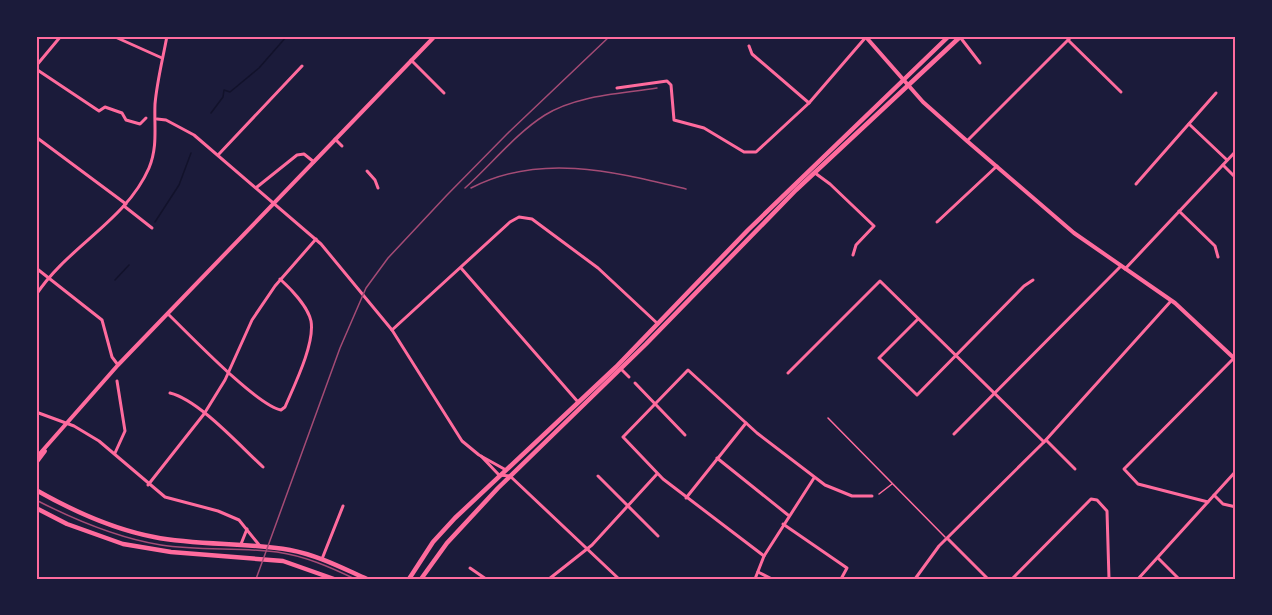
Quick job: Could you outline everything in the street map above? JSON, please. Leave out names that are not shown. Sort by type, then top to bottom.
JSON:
[{"type":"main road","points":[[36,458],[118,365],[435,36]]},
{"type":"main road","points":[[866,36],[908,86],[967,141],[1068,228],[1171,301],[1235,358]]},
{"type":"main road","points":[[409,579],[441,532],[505,468],[578,402],[658,324],[741,238],[949,36]]},
{"type":"main road","points":[[421,579],[453,536],[510,476],[621,369],[815,173],[960,37]]},
{"type":"main road","points":[[36,463],[50,442]]},
{"type":"main road","points":[[36,490],[79,513],[129,531],[176,541],[294,551],[367,579]]},
{"type":"main road","points":[[36,508],[71,525],[136,547],[178,553],[278,560],[334,579]]},
{"type":"street","points":[[62,36],[36,67],[80,101],[99,111],[105,107],[122,113],[126,120],[140,124],[146,118]]},
{"type":"street","points":[[113,36],[162,58]]},
{"type":"street","points":[[36,295],[48,278],[125,205],[141,182],[153,158],[157,119],[155,103],[167,36]]},
{"type":"street","points":[[617,88],[666,81],[671,85],[674,120],[704,128],[747,153],[762,149],[809,103],[866,36]]},
{"type":"street","points":[[967,141],[1072,36]]},
{"type":"street","points":[[960,37],[980,63]]},
{"type":"street","points":[[1068,40],[1120,92]]},
{"type":"street","points":[[748,46],[752,54],[809,103]]},
{"type":"street","points":[[411,60],[444,93]]},
{"type":"street","points":[[219,154],[302,66]]},
{"type":"street","points":[[1136,184],[1216,93]]},
{"type":"street","points":[[157,119],[166,120],[194,135],[316,239],[392,330],[458,435],[500,475],[510,476]]},
{"type":"street","points":[[1189,124],[1227,160]]},
{"type":"street","points":[[36,137],[152,228]]},
{"type":"street","points":[[335,139],[342,146]]},
{"type":"street","points":[[954,434],[1179,211],[1236,151]]},
{"type":"street","points":[[256,187],[297,155],[304,154],[314,162]]},
{"type":"street","points":[[1223,165],[1236,178]]},
{"type":"street","points":[[937,222],[997,166]]},
{"type":"street","points":[[367,171],[375,180],[378,188]]},
{"type":"street","points":[[815,173],[830,184],[874,226],[856,244],[853,255]]},
{"type":"street","points":[[1179,211],[1215,246],[1218,257]]},
{"type":"street","points":[[392,330],[514,218],[529,218],[598,268],[658,324]]},
{"type":"street","points":[[148,485],[204,414],[228,372],[252,321],[280,279],[316,239]]},
{"type":"street","points":[[36,268],[102,320],[112,357],[118,365]]},
{"type":"street","points":[[461,268],[578,402]]},
{"type":"street","points":[[168,314],[228,372],[276,409],[285,407],[304,357],[311,327],[306,310],[280,279]]},
{"type":"street","points":[[918,319],[879,358],[917,395],[1024,286],[1033,280]]},
{"type":"street","points":[[788,373],[880,281],[994,394],[1075,469]]},
{"type":"street","points":[[915,579],[939,546],[1045,441],[1171,301]]},
{"type":"street","points":[[1208,502],[1138,484],[1124,469],[1235,358]]},
{"type":"street","points":[[621,369],[629,377]]},
{"type":"street","points":[[764,556],[657,474],[623,437],[688,370],[746,423],[814,477],[844,495],[872,496]]},
{"type":"street","points":[[115,453],[125,430],[117,381]]},
{"type":"street","points":[[635,383],[685,435]]},
{"type":"street","points":[[170,393],[178,395],[204,414],[263,467]]},
{"type":"street","points":[[36,412],[75,426],[115,453],[148,485],[165,497],[225,513],[239,520],[261,547]]},
{"type":"street","points":[[686,498],[746,423]]},
{"type":"street","points":[[479,455],[505,468],[510,476],[620,579]]},
{"type":"street","points":[[717,458],[788,515]]},
{"type":"street","points":[[1138,579],[1158,558],[1160,552],[1236,471]]},
{"type":"street","points":[[549,579],[587,550],[657,474]]},
{"type":"street","points":[[598,476],[658,536]]},
{"type":"street","points":[[755,579],[764,556],[814,477]]},
{"type":"street","points":[[1214,495],[1223,504],[1236,507]]},
{"type":"street","points":[[1012,579],[1091,499],[1097,500],[1107,511],[1109,579]]},
{"type":"street","points":[[322,560],[343,506]]},
{"type":"street","points":[[783,524],[847,568],[841,579]]},
{"type":"street","points":[[240,545],[247,529]]},
{"type":"street","points":[[948,539],[988,579]]},
{"type":"street","points":[[1158,558],[1179,579]]},
{"type":"street","points":[[470,568],[486,579]]},
{"type":"street","points":[[758,572],[772,579]]},
{"type":"lane","points":[[828,418],[948,539]]},
{"type":"lane","points":[[879,494],[892,484]]},
{"type":"waterway","points":[[211,113],[223,97],[224,90],[230,92],[259,68],[287,36]]},
{"type":"waterway","points":[[155,222],[179,185],[191,153]]},
{"type":"waterway","points":[[115,280],[129,265]]},
{"type":"tram line","points":[[36,500],[128,538],[175,547],[287,554],[317,562],[355,579]]},
{"type":"railway","points":[[256,579],[340,348],[366,288],[388,258],[447,195],[610,36]]},
{"type":"railway","points":[[465,188],[513,140],[545,115],[558,108],[585,99],[657,88]]},
{"type":"railway","points":[[471,188],[497,177],[551,168],[605,172],[686,189]]}]
